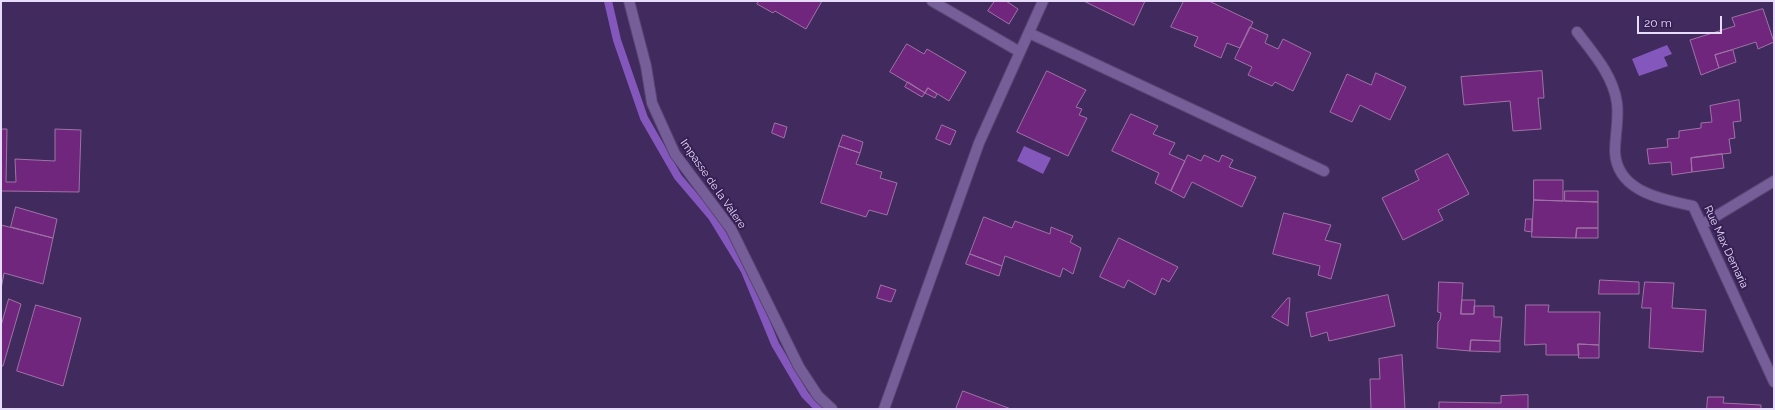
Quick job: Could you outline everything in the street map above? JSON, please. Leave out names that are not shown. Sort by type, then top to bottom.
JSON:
[{"type":"street","name":"Impasse de la Valere","points":[[629,1],[646,66],[652,103],[675,154],[731,229],[799,367],[818,396],[832,409]]},
{"type":"street","points":[[932,1],[1020,52]]},
{"type":"street","points":[[884,409],[978,143],[1043,1]]},
{"type":"street","points":[[1029,32],[1324,171]]},
{"type":"street","name":"Rue Max Demaria","points":[[1577,32],[1599,61],[1611,82],[1616,102],[1618,124],[1615,152],[1619,171],[1637,190],[1666,200],[1693,206],[1703,224],[1774,382]]},
{"type":"street","points":[[1703,224],[1774,181]]},
{"type":"shaded area","points":[[1667,45],[1672,54],[1664,57],[1668,66],[1639,76],[1632,59]]},
{"type":"shaded area","points":[[1024,146],[1051,158],[1043,174],[1017,161]]},
{"type":"building","points":[[759,1],[822,1],[806,29],[775,11],[773,13],[757,4]]},
{"type":"building","points":[[995,1],[1006,1],[1018,9],[1009,24],[988,11]]},
{"type":"building","points":[[1084,1],[1145,1],[1134,25]]},
{"type":"building","points":[[1184,1],[1209,1],[1253,22],[1240,48],[1227,43],[1221,58],[1194,46],[1198,37],[1171,27]]},
{"type":"building","points":[[1763,9],[1774,42],[1758,49],[1756,42],[1715,55],[1719,68],[1701,75],[1690,40],[1735,26],[1732,18]]},
{"type":"building","points":[[1250,27],[1268,35],[1265,43],[1278,49],[1283,39],[1311,53],[1293,91],[1275,82],[1272,86],[1248,75],[1252,67],[1235,59]]},
{"type":"building","points":[[907,44],[924,54],[927,49],[966,72],[949,101],[928,88],[925,93],[890,72]]},
{"type":"building","points":[[1733,50],[1736,62],[1719,68],[1715,55]]},
{"type":"building","points":[[1047,71],[1086,90],[1076,107],[1082,109],[1079,115],[1087,118],[1068,156],[1017,132]]},
{"type":"building","points":[[1542,71],[1544,98],[1538,98],[1541,129],[1513,131],[1510,101],[1464,105],[1461,77]]},
{"type":"building","points":[[1376,73],[1406,87],[1390,120],[1360,105],[1352,122],[1330,112],[1347,74],[1371,85]]},
{"type":"building","points":[[908,82],[925,93],[922,97],[905,87]]},
{"type":"building","points":[[928,88],[937,94],[935,98],[925,93]]},
{"type":"building","points":[[1739,100],[1741,121],[1733,122],[1735,138],[1729,139],[1731,153],[1691,158],[1692,172],[1672,175],[1671,162],[1649,164],[1647,149],[1668,147],[1667,139],[1679,138],[1679,131],[1701,128],[1701,123],[1712,122],[1710,106]]},
{"type":"building","points":[[1131,114],[1158,126],[1153,134],[1175,143],[1169,154],[1185,161],[1171,191],[1155,183],[1159,173],[1112,151]]},
{"type":"building","points":[[775,123],[787,127],[784,138],[772,133]]},
{"type":"building","points":[[942,125],[956,131],[950,145],[936,139]]},
{"type":"building","points":[[1,129],[7,129],[6,182],[16,182],[15,159],[55,161],[55,129],[81,130],[79,192],[1,191]]},
{"type":"building","points":[[843,135],[863,142],[860,153],[839,146]]},
{"type":"building","points":[[839,146],[860,153],[856,164],[882,172],[880,178],[897,183],[887,215],[869,210],[866,217],[821,203]]},
{"type":"building","points":[[1448,154],[1469,194],[1438,210],[1443,220],[1403,240],[1382,198],[1419,180],[1415,171]]},
{"type":"building","points":[[1722,154],[1724,168],[1692,172],[1691,158]]},
{"type":"building","points":[[1188,155],[1201,161],[1204,155],[1219,162],[1222,155],[1233,160],[1229,167],[1256,177],[1242,207],[1192,182],[1184,198],[1171,191]]},
{"type":"building","points":[[1534,180],[1563,180],[1563,201],[1534,200]]},
{"type":"building","points":[[1565,191],[1598,191],[1598,202],[1565,201]]},
{"type":"building","points":[[1534,200],[1598,202],[1598,228],[1577,228],[1576,238],[1532,237]]},
{"type":"building","points":[[16,207],[57,219],[53,238],[11,227]]},
{"type":"building","points":[[1284,213],[1331,225],[1325,240],[1341,244],[1331,279],[1318,275],[1320,266],[1273,254]]},
{"type":"building","points":[[984,217],[1012,228],[1015,221],[1050,234],[1051,227],[1073,236],[1070,242],[1081,248],[1073,274],[1063,268],[1060,277],[1005,256],[1002,266],[970,254]]},
{"type":"building","points":[[1526,219],[1532,219],[1532,232],[1525,231]]},
{"type":"building","points":[[1,225],[53,238],[43,284],[4,273],[1,289]]},
{"type":"building","points":[[1577,228],[1598,228],[1598,238],[1576,238]]},
{"type":"building","points":[[1119,238],[1178,267],[1169,282],[1162,278],[1155,295],[1128,280],[1124,288],[1100,277]]},
{"type":"building","points":[[970,254],[1002,266],[999,276],[966,264]]},
{"type":"building","points":[[1600,280],[1639,282],[1639,294],[1599,294]]},
{"type":"building","points":[[1439,282],[1463,283],[1461,314],[1474,314],[1474,306],[1494,306],[1494,317],[1502,317],[1500,341],[1471,340],[1470,351],[1437,348],[1438,322],[1440,320],[1441,313],[1438,312]]},
{"type":"building","points":[[1645,282],[1674,283],[1672,308],[1706,310],[1703,352],[1649,348],[1651,308],[1642,308]]},
{"type":"building","points":[[881,285],[896,290],[891,302],[877,298]]},
{"type":"building","points":[[1388,295],[1395,326],[1329,341],[1327,332],[1311,337],[1306,313]]},
{"type":"building","points":[[1288,298],[1290,298],[1288,326],[1272,317]]},
{"type":"building","points":[[9,299],[21,304],[3,366],[1,366],[1,326]]},
{"type":"building","points":[[1462,300],[1475,300],[1474,314],[1461,314]]},
{"type":"building","points":[[36,305],[81,318],[63,386],[17,371]]},
{"type":"building","points":[[1526,305],[1549,305],[1548,312],[1600,312],[1599,345],[1578,344],[1579,355],[1546,355],[1546,344],[1525,345]]},
{"type":"building","points":[[1471,340],[1500,341],[1500,352],[1470,351]]},
{"type":"building","points":[[1578,344],[1599,345],[1599,358],[1579,358]]},
{"type":"building","points":[[1402,355],[1405,409],[1371,409],[1370,379],[1380,379],[1379,359]]},
{"type":"building","points":[[963,391],[1011,409],[956,409]]},
{"type":"building","points":[[1528,395],[1528,409],[1439,409],[1439,402],[1501,403],[1501,396]]},
{"type":"building","points":[[1708,397],[1724,397],[1723,403],[1761,405],[1761,409],[1707,409]]},
{"type":"waterway","points":[[608,1],[617,40],[644,118],[678,177],[712,217],[745,271],[775,344],[805,395],[819,409]]}]
